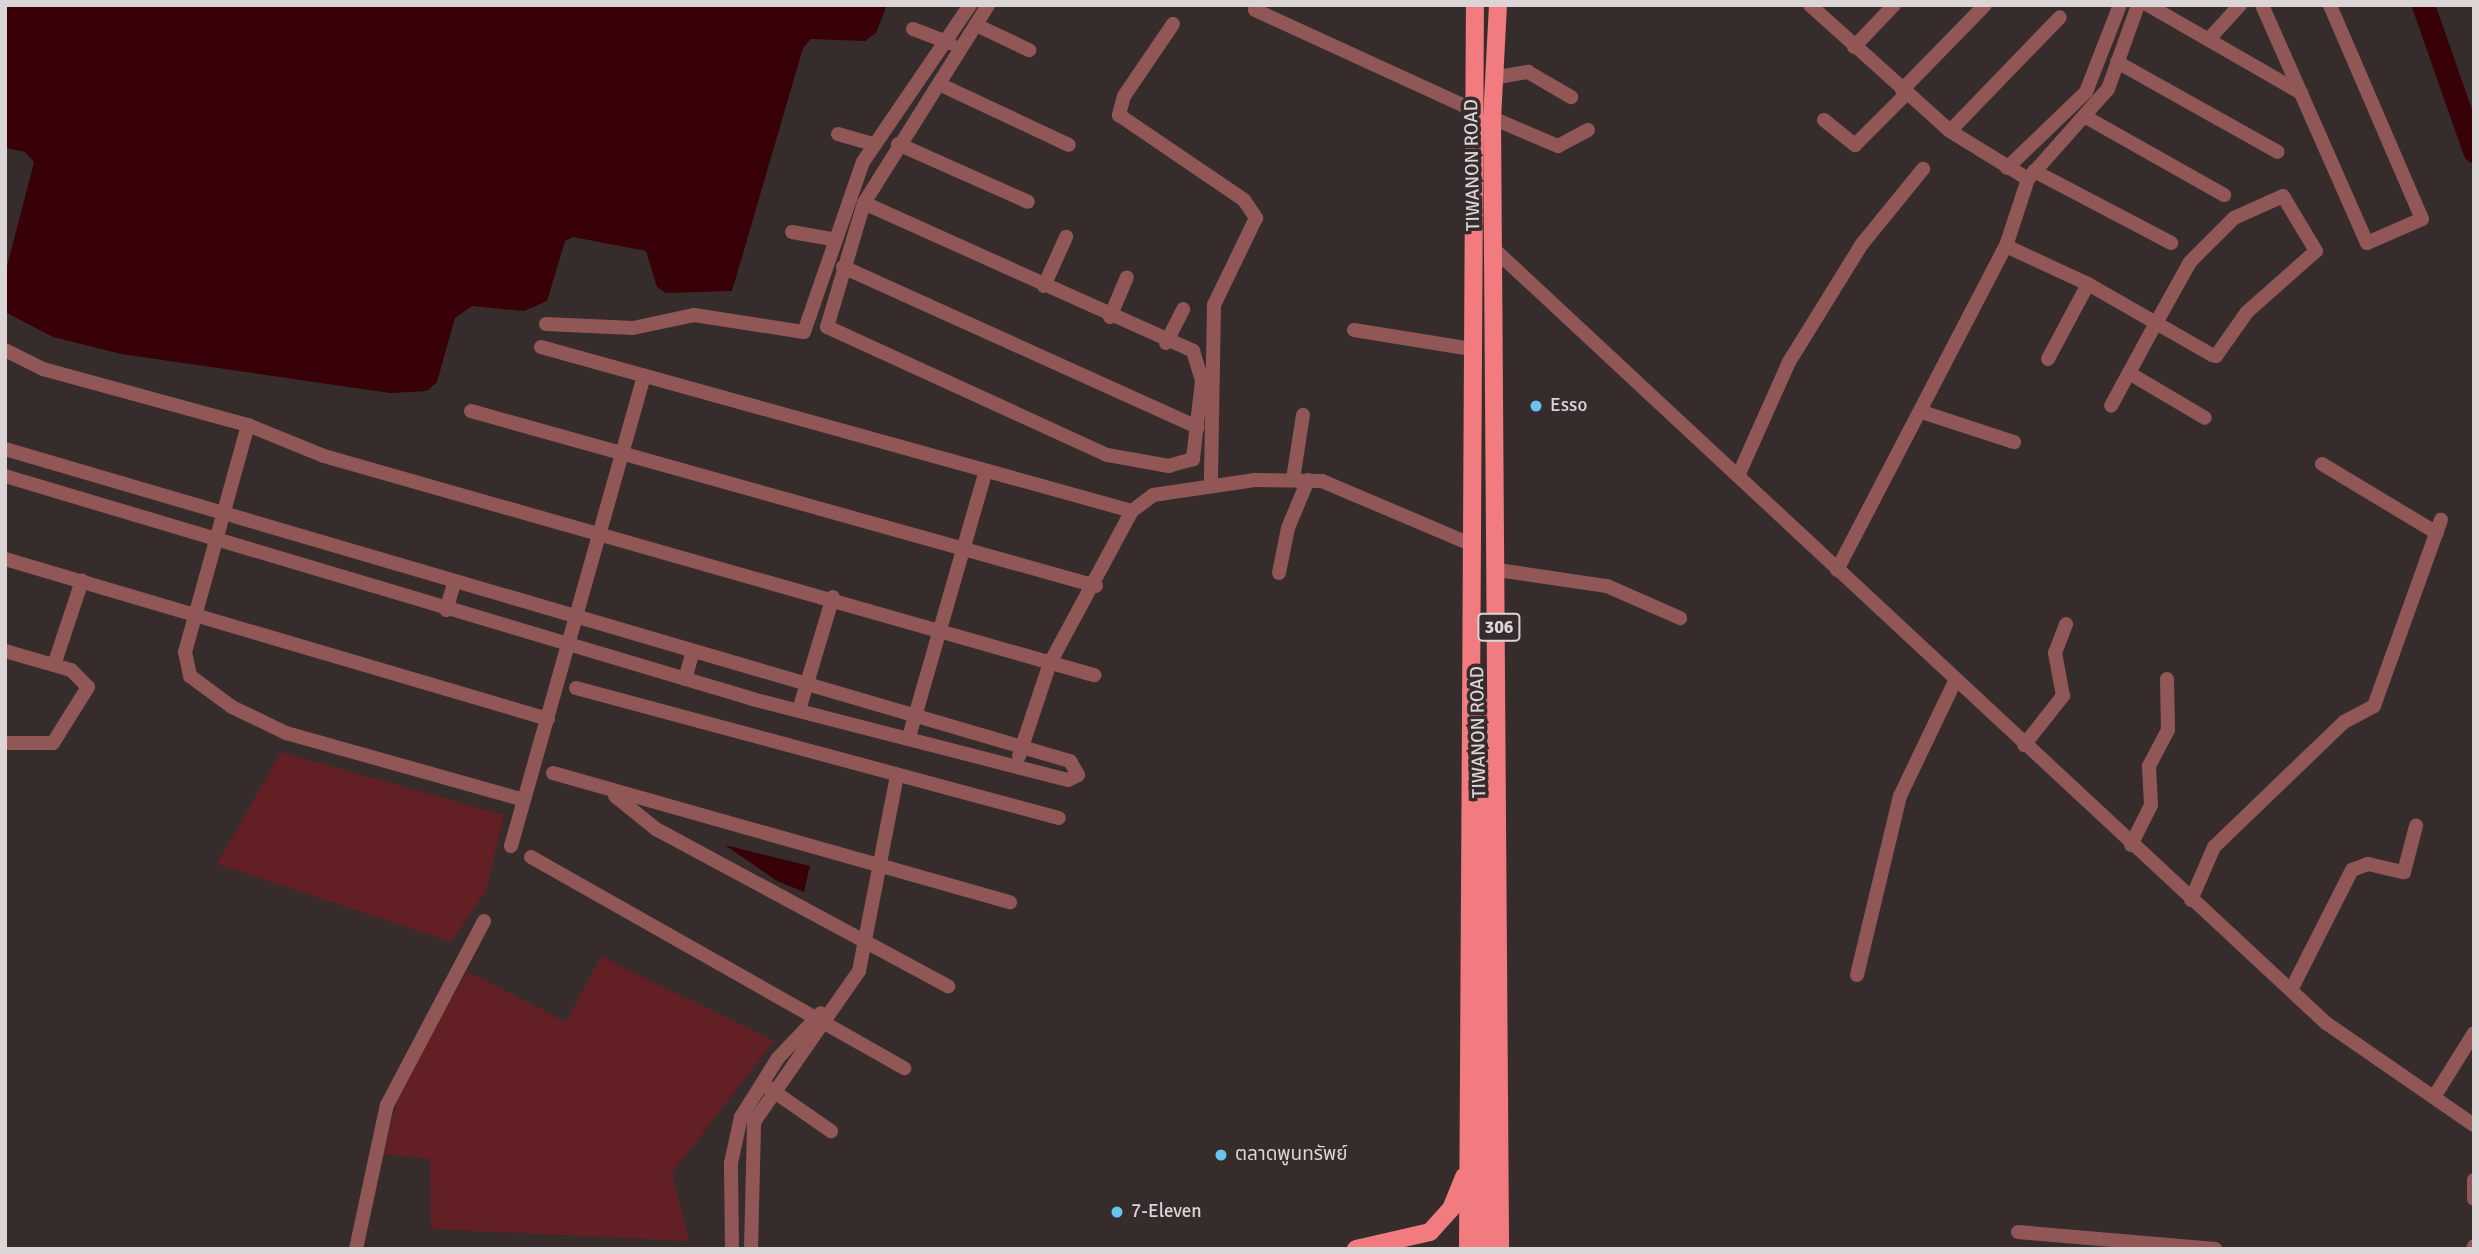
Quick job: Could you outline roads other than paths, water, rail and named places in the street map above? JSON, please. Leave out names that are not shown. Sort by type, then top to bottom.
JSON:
[{"type":"main road","name":"TIWANON ROAD","points":[[1468,1249],[1473,545],[1469,108],[1475,5]]},
{"type":"main road","name":"TIWANON ROAD","points":[[1498,5],[1492,118],[1496,251],[1500,1249]]},
{"type":"main road","name":"306","points":[[1473,545],[1481,779],[1484,1249]]},
{"type":"main road","points":[[1468,1094],[1487,1106],[1500,1093]]},
{"type":"main road","name":"306","points":[[1356,1249],[1430,1232],[1451,1209],[1468,1166]]},
{"type":"street","points":[[546,324],[633,328],[694,315],[798,335],[809,324],[832,239],[874,144],[950,43],[970,5]]},
{"type":"street","points":[[864,202],[1200,359],[1197,451],[1185,463],[1130,462],[860,345],[827,327],[864,202],[898,144],[941,85],[988,5]]},
{"type":"street","points":[[1811,5],[1854,47],[1950,131],[2007,168],[2031,175],[2171,243]]},
{"type":"street","points":[[1854,47],[1894,5]]},
{"type":"street","points":[[1824,120],[1854,145],[1985,5]]},
{"type":"street","points":[[2007,168],[2086,92],[2120,5]]},
{"type":"street","points":[[1837,570],[1922,412],[2006,246],[2031,175],[2108,89],[2137,5]]},
{"type":"street","points":[[2148,5],[2301,93]]},
{"type":"street","points":[[2209,39],[2240,5]]},
{"type":"street","points":[[2262,5],[2367,243],[2422,219],[2330,5]]},
{"type":"street","points":[[1255,10],[1469,108]]},
{"type":"street","points":[[1950,131],[2060,17]]},
{"type":"street","points":[[1173,24],[1124,96],[1119,115],[1244,200],[1256,218],[1213,305],[1211,485]]},
{"type":"street","points":[[976,25],[1029,50]]},
{"type":"street","points":[[913,29],[950,43]]},
{"type":"street","points":[[2117,62],[2278,152]]},
{"type":"street","points":[[1493,78],[1528,72],[1571,97]]},
{"type":"street","points":[[941,85],[1069,145]]},
{"type":"street","points":[[2084,116],[2224,195]]},
{"type":"street","points":[[1492,118],[1558,146],[1588,130]]},
{"type":"street","points":[[838,134],[874,144]]},
{"type":"street","points":[[898,144],[1028,202]]},
{"type":"street","points":[[1738,476],[1789,362],[1861,244],[1923,169]]},
{"type":"street","points":[[2006,246],[2088,284],[2156,323],[2220,354],[2247,312],[2316,251],[2283,196],[2234,218],[2190,262],[2156,323],[2111,406]]},
{"type":"street","points":[[792,232],[832,239]]},
{"type":"street","points":[[1044,286],[1066,237]]},
{"type":"street","points":[[1496,251],[2131,845],[2326,1023],[2474,1125]]},
{"type":"street","points":[[843,267],[1198,428]]},
{"type":"street","points":[[1110,317],[1127,278]]},
{"type":"street","points":[[2048,359],[2088,284]]},
{"type":"street","points":[[1166,343],[1183,309]]},
{"type":"street","points":[[1354,330],[1471,349]]},
{"type":"street","points":[[541,347],[1132,511]]},
{"type":"street","points":[[5,349],[43,369],[248,425],[324,456],[833,597],[1094,675]]},
{"type":"street","points":[[2129,373],[2205,418]]},
{"type":"street","points":[[511,846],[644,375]]},
{"type":"street","points":[[471,411],[1096,586]]},
{"type":"street","points":[[1922,412],[2014,442]]},
{"type":"street","points":[[1279,573],[1300,480],[1303,415]]},
{"type":"street","points":[[248,425],[194,614],[185,669],[232,708],[286,733],[524,800]]},
{"type":"street","points":[[5,449],[222,516],[1070,761],[1078,775],[1068,780],[685,680],[214,542],[5,476]]},
{"type":"street","points":[[2191,900],[2214,847],[2344,722],[2374,706],[2439,526],[2322,464]]},
{"type":"street","points":[[909,737],[986,471]]},
{"type":"street","points":[[1017,766],[1050,663],[1096,586],[1132,511],[1153,495],[1211,485],[1300,480],[1340,486],[1473,545]]},
{"type":"street","points":[[5,559],[548,719]]},
{"type":"street","points":[[1498,570],[1607,586],[1680,618]]},
{"type":"street","points":[[54,665],[82,581]]},
{"type":"street","points":[[446,610],[454,583]]},
{"type":"street","points":[[799,710],[833,597]]},
{"type":"street","points":[[2024,745],[2063,696],[2055,653],[2066,624]]},
{"type":"street","points":[[5,651],[54,665],[85,678],[82,704],[53,743],[5,743]]},
{"type":"street","points":[[685,680],[692,652]]},
{"type":"street","points":[[2131,845],[2151,804],[2150,766],[2168,730],[2167,679]]},
{"type":"street","points":[[1857,975],[1899,796],[1955,681]]},
{"type":"street","points":[[576,688],[1059,818]]},
{"type":"street","points":[[552,773],[613,794],[1010,902]]},
{"type":"street","points":[[732,1249],[733,1145],[766,1086],[820,1020],[835,1007],[859,971],[868,940],[897,775]]},
{"type":"street","points":[[613,794],[656,829],[868,940],[948,986]]},
{"type":"street","points":[[2291,990],[2352,870],[2368,864],[2404,872],[2416,826]]},
{"type":"street","points":[[531,857],[904,1068]]},
{"type":"street","points":[[356,1249],[387,1105],[484,921]]},
{"type":"street","points":[[2434,1097],[2474,1032]]},
{"type":"street","points":[[766,1086],[831,1131]]},
{"type":"street","points":[[751,1249],[749,1143],[766,1086]]},
{"type":"street","points":[[2474,1180],[2474,1199]]},
{"type":"street","points":[[2018,1233],[2152,1247],[2215,1249]]},
{"type":"waterway","points":[[2423,5],[2474,151]]},
{"type":"place","name":"Esso","points":[[1536,406]]},
{"type":"place","name":"ตลาดพูนทรัพย์","points":[[1221,1155]]},
{"type":"place","name":"7-Eleven","points":[[1117,1212]]}]
